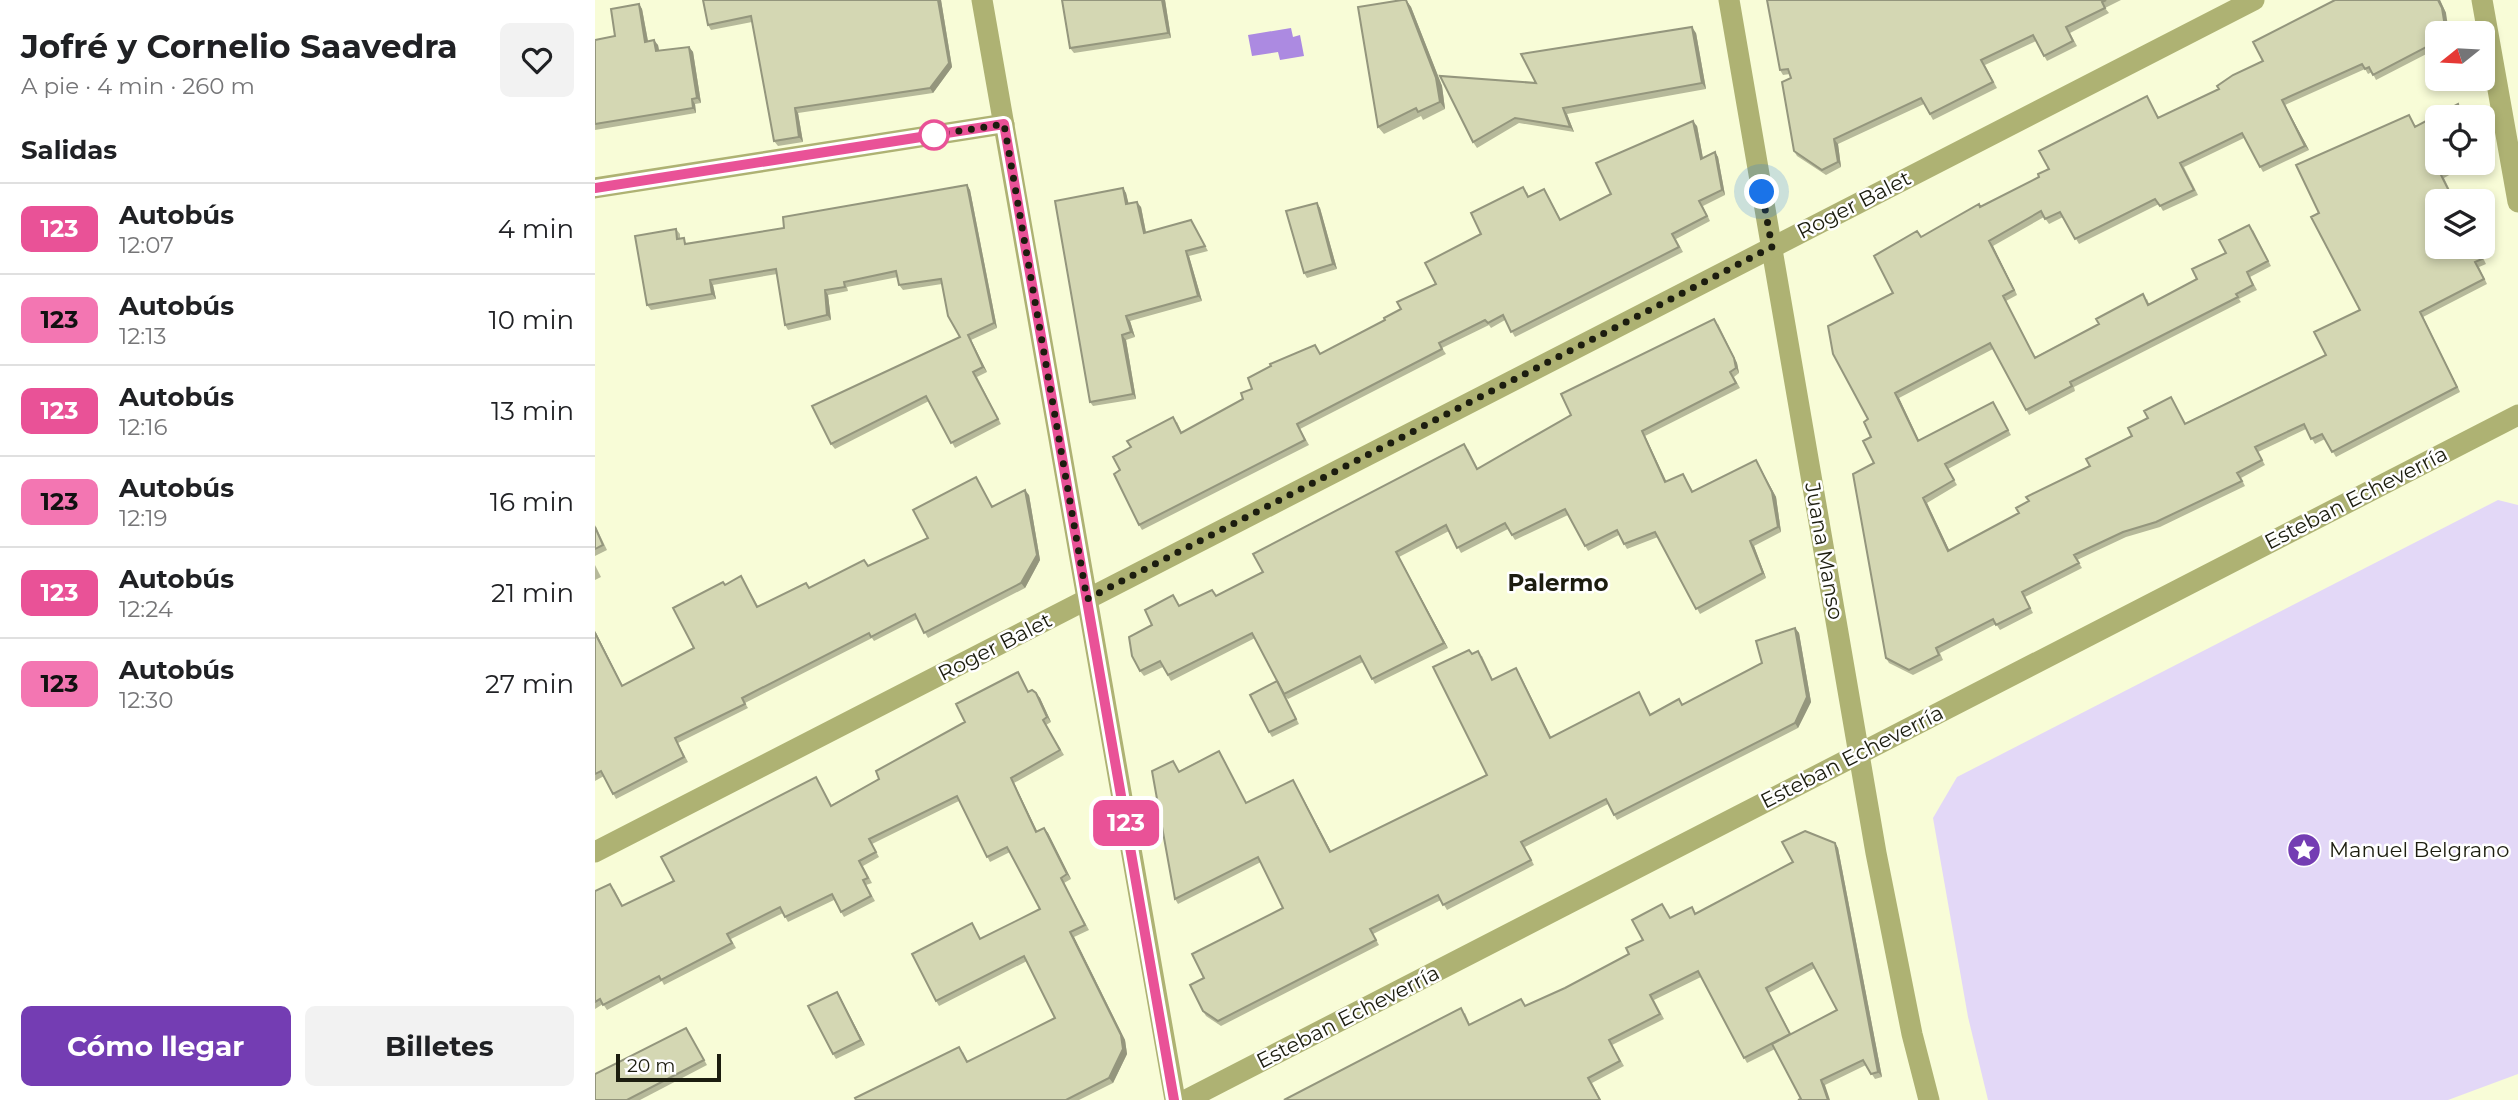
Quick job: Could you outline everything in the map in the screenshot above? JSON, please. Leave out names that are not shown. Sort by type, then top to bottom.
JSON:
[{"type":"street","points":[[982,0],[1174,1100]]},
{"type":"street","name":"Juana Manso","points":[[1729,0],[1859,753],[1912,1034],[1929,1100]]},
{"type":"street","name":"Roger Balet","points":[[595,852],[2254,0]]},
{"type":"street","points":[[2481,0],[2518,202]]},
{"type":"street","points":[[595,188],[1004,124]]},
{"type":"street","name":"Esteban Echeverría","points":[[1186,1100],[2518,415]]},
{"type":"shaded area","points":[[1291,28],[1293,37],[1300,35],[1304,56],[1280,60],[1278,52],[1252,56],[1248,35]]},
{"type":"shaded area","points":[[2498,500],[2518,505],[2518,1074],[2448,1100],[1988,1100],[1968,1017],[1933,818],[1957,777]]},
{"type":"building","points":[[703,0],[938,0],[949,63],[930,88],[795,108],[799,137],[774,141],[751,16],[708,25]]},
{"type":"building","points":[[1062,0],[1162,0],[1168,33],[1070,48]]},
{"type":"building","points":[[1406,0],[1436,78],[1440,102],[1418,112],[1416,108],[1378,127],[1358,7]]},
{"type":"building","points":[[1767,0],[2106,0],[2102,2],[2105,8],[2066,27],[2073,41],[2044,56],[2033,35],[1981,60],[1993,82],[1930,114],[1921,98],[1834,139],[1838,162],[1822,170],[1794,151],[1782,82],[1791,78],[1788,69],[1780,70]]},
{"type":"building","points":[[2335,0],[2438,0],[2444,21],[2425,21],[2425,48],[2373,75],[2369,67],[2365,69],[2362,64],[2282,100],[2305,146],[2260,167],[2242,133],[2180,163],[2194,190],[2160,206],[2155,199],[2075,239],[2060,212],[2045,219],[2041,211],[1989,241],[2014,290],[2003,296],[2035,358],[2099,324],[2096,319],[2143,294],[2148,305],[2197,279],[2192,269],[2226,253],[2219,240],[2249,225],[2268,261],[2247,272],[2253,285],[2236,294],[2238,297],[2070,382],[2072,386],[2026,410],[1990,343],[1895,393],[1918,441],[1993,402],[2008,430],[1945,464],[1954,480],[1923,498],[1948,551],[2019,513],[2016,508],[2029,501],[2026,497],[2090,466],[2086,459],[2132,436],[2128,428],[2148,418],[2144,411],[2171,397],[2185,424],[2326,355],[2314,332],[2360,310],[2311,217],[2319,213],[2296,165],[2409,115],[2415,127],[2425,122],[2425,175],[2441,175],[2448,189],[2425,189],[2425,259],[2482,259],[2475,262],[2484,279],[2420,312],[2457,387],[2332,452],[2322,434],[2311,439],[2304,424],[2255,447],[2262,460],[2237,473],[2242,481],[2156,522],[2123,532],[2074,555],[2079,563],[2022,592],[2030,608],[1996,625],[1993,619],[1936,648],[1939,655],[1909,670],[1886,658],[1853,474],[1874,463],[1863,441],[1871,437],[1864,422],[1868,419],[1833,354],[1828,326],[1893,293],[1874,256],[1917,231],[1921,237],[1979,204],[1980,207],[2039,177],[2038,174],[2049,169],[2039,151],[2147,96],[2158,118],[2219,89],[2217,86],[2233,75],[2263,61],[2253,42]]},
{"type":"building","points":[[639,4],[645,42],[654,40],[656,51],[689,47],[697,98],[692,99],[693,108],[595,124],[595,40],[615,36],[611,9]]},
{"type":"building","points":[[1692,27],[1702,83],[1563,108],[1570,127],[1515,118],[1473,142],[1440,76],[1536,83],[1521,54]]},
{"type":"building","points":[[1693,121],[1701,159],[1715,152],[1722,190],[1699,201],[1707,216],[1672,234],[1679,247],[1511,332],[1503,315],[1488,323],[1485,320],[1439,343],[1442,349],[1297,424],[1305,440],[1139,525],[1114,474],[1120,470],[1113,457],[1131,447],[1127,441],[1173,417],[1181,433],[1243,399],[1241,393],[1252,389],[1248,378],[1271,366],[1270,364],[1315,345],[1320,354],[1385,320],[1384,318],[1401,309],[1397,302],[1436,284],[1425,263],[1481,234],[1471,213],[1523,187],[1528,197],[1544,189],[1560,220],[1611,194],[1596,163]]},
{"type":"building","points":[[967,185],[994,323],[968,335],[983,367],[973,372],[998,419],[951,443],[926,396],[831,444],[812,406],[960,337],[948,316],[941,279],[899,285],[896,271],[844,282],[845,287],[825,290],[827,315],[785,325],[776,269],[710,280],[712,294],[647,305],[635,236],[676,229],[677,239],[684,238],[685,244],[784,228],[783,217]]},
{"type":"building","points":[[1123,188],[1126,204],[1137,202],[1144,233],[1191,220],[1205,246],[1186,251],[1198,296],[1126,316],[1131,332],[1122,335],[1133,394],[1090,402],[1055,201]]},
{"type":"building","points":[[1317,203],[1333,264],[1304,273],[1286,211]]},
{"type":"building","points":[[1714,319],[1734,358],[1736,368],[1730,372],[1736,383],[1642,431],[1665,482],[1683,474],[1692,492],[1756,460],[1772,492],[1778,527],[1750,541],[1763,573],[1696,609],[1655,532],[1624,544],[1617,530],[1585,546],[1565,509],[1512,535],[1505,523],[1457,548],[1446,525],[1396,552],[1444,643],[1372,679],[1360,656],[1284,694],[1252,633],[1168,675],[1160,661],[1140,671],[1132,656],[1129,637],[1152,625],[1145,610],[1173,595],[1179,606],[1212,590],[1216,596],[1263,572],[1253,554],[1464,444],[1477,469],[1571,415],[1561,394]]},
{"type":"building","points":[[976,477],[992,507],[1025,490],[1037,555],[1021,583],[924,633],[915,614],[871,637],[869,633],[742,698],[745,704],[675,738],[684,757],[613,794],[601,771],[595,774],[595,633],[622,686],[694,648],[673,608],[723,582],[725,585],[741,576],[757,607],[806,583],[809,588],[864,560],[868,566],[928,538],[913,510]]},
{"type":"building","points":[[595,527],[603,545],[595,549]]},
{"type":"building","points":[[1795,628],[1807,697],[1795,723],[1614,815],[1606,799],[1521,842],[1531,860],[1443,905],[1438,895],[1370,929],[1376,940],[1218,1021],[1203,1011],[1190,985],[1204,978],[1192,954],[1283,908],[1258,857],[1175,899],[1152,771],[1173,761],[1179,772],[1219,751],[1246,803],[1293,780],[1330,852],[1487,775],[1433,667],[1469,650],[1472,654],[1478,651],[1492,680],[1516,668],[1550,738],[1639,692],[1650,715],[1679,699],[1682,705],[1762,663],[1756,641]]},
{"type":"building","points":[[1018,672],[1028,692],[1032,690],[1036,693],[1047,717],[1043,720],[1060,750],[1011,778],[1036,832],[1044,828],[1067,874],[1061,878],[1085,925],[1070,932],[1121,1035],[1123,1049],[1109,1078],[1066,1100],[856,1100],[855,1098],[959,1047],[967,1062],[1055,1018],[1024,956],[936,1001],[912,954],[972,923],[980,939],[1040,909],[1007,847],[987,857],[957,796],[869,839],[876,852],[859,861],[868,878],[863,880],[871,896],[841,912],[832,894],[785,917],[780,907],[727,934],[732,943],[661,980],[659,976],[603,1005],[600,999],[595,1002],[595,891],[610,884],[622,906],[674,881],[661,857],[816,777],[831,806],[879,779],[876,771],[965,722],[956,704]]},
{"type":"building","points":[[1277,681],[1296,719],[1269,732],[1250,695]]},
{"type":"building","points":[[1805,831],[1835,843],[1878,1072],[1871,1074],[1863,1060],[1821,1080],[1828,1100],[1798,1100],[1801,1099],[1772,1044],[1837,1010],[1812,963],[1766,988],[1790,1034],[1744,1058],[1698,971],[1650,995],[1660,1014],[1609,1040],[1620,1061],[1588,1078],[1600,1100],[1284,1100],[1461,1008],[1469,1025],[1521,999],[1525,1006],[1565,988],[1629,954],[1626,948],[1643,940],[1632,920],[1662,904],[1670,918],[1692,907],[1695,914],[1793,862],[1782,842]]},
{"type":"building","points":[[837,992],[861,1040],[833,1054],[808,1006]]},
{"type":"building","points":[[686,1028],[704,1060],[627,1100],[595,1100],[595,1074]]},
{"type":"bus line","name":"123","points":[[595,188],[1004,124],[1174,1100]]},
{"type":"place","name":"Manuel Belgrano","points":[[2304,850]]},
{"type":"district","name":"Palermo","points":[[1558,583]]},
{"type":"route","points":[[934,135],[1004,124],[1087,599],[1772,247],[1762,192]]}]
